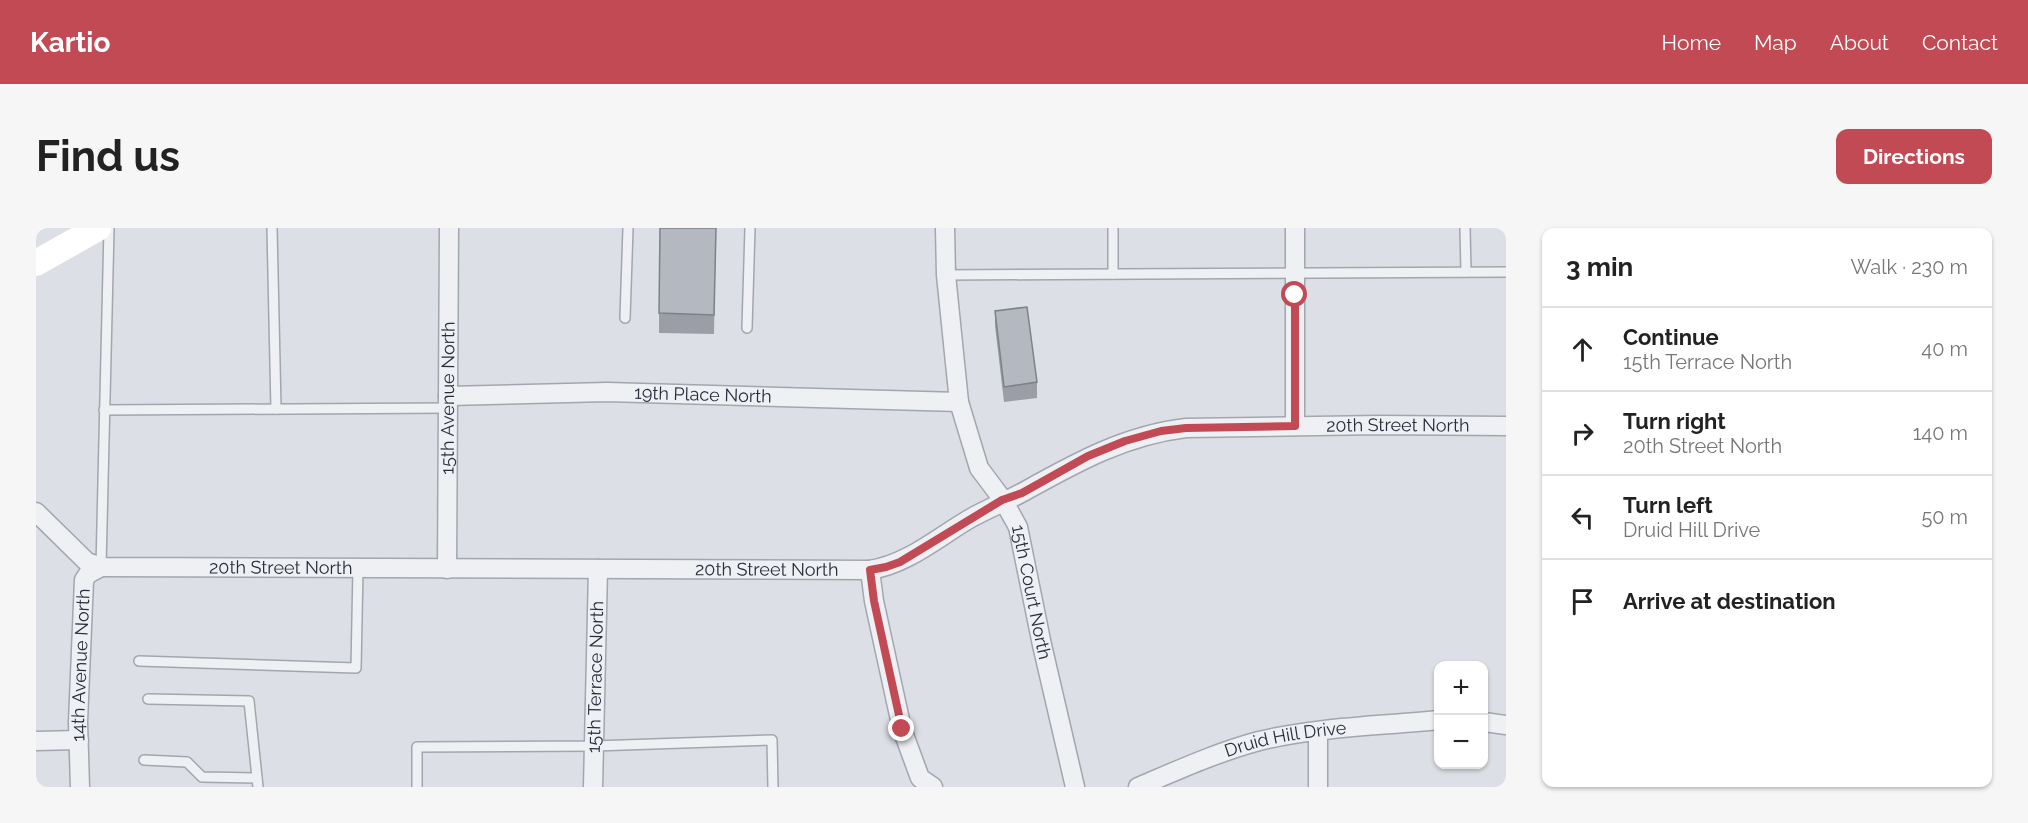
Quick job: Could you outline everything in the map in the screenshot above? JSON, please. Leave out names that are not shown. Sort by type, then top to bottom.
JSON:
[{"type":"street","points":[[36,263],[98,228]]},
{"type":"street","name":"15th Avenue North","points":[[447,569],[449,228]]},
{"type":"street","name":"15th Court North","points":[[945,228],[946,275],[959,402],[979,468],[1018,527],[1042,645],[1075,787]]},
{"type":"street","points":[[1295,228],[1295,426]]},
{"type":"street","name":"19th Place North","points":[[448,402],[607,393],[959,402]]},
{"type":"street","name":"20th Street North","points":[[101,567],[870,570],[900,562],[1002,500],[1022,493],[1088,456],[1125,441],[1161,431],[1186,428],[1295,426],[1506,426]]},
{"type":"street","name":"14th Avenue North","points":[[36,512],[87,562],[101,567]]},
{"type":"street","name":"14th Avenue North","points":[[80,787],[78,722],[84,580],[101,567]]},
{"type":"street","name":"15th Terrace North","points":[[593,787],[598,569]]},
{"type":"street","points":[[870,570],[874,601],[902,729],[920,778],[933,787]]},
{"type":"street","name":"Druid Hill Drive","points":[[1138,787],[1196,762],[1260,741],[1318,732],[1434,720]]},
{"type":"street","points":[[1488,723],[1506,725]]},
{"type":"street","points":[[1318,732],[1318,787]]},
{"type":"street","points":[[36,741],[79,740]]},
{"type":"lane","points":[[101,567],[109,228]]},
{"type":"lane","points":[[273,228],[276,409]]},
{"type":"lane","points":[[625,318],[628,228]]},
{"type":"lane","points":[[747,328],[750,228]]},
{"type":"lane","points":[[1113,228],[1113,274]]},
{"type":"lane","points":[[1465,228],[1466,272]]},
{"type":"lane","points":[[946,275],[1506,272]]},
{"type":"lane","points":[[104,410],[276,409],[448,402]]},
{"type":"lane","points":[[139,661],[356,668],[358,569]]},
{"type":"lane","points":[[144,760],[187,762],[202,777],[257,782],[249,701],[148,699]]},
{"type":"lane","points":[[417,787],[417,747],[594,746],[772,740],[773,787]]},
{"type":"building","points":[[660,228],[716,228],[714,315],[659,313]]},
{"type":"building","points":[[1027,307],[1037,382],[1004,387],[995,311]]},
{"type":"route","points":[[902,729],[874,601],[870,570],[900,562],[1002,500],[1022,493],[1088,456],[1125,441],[1161,431],[1186,428],[1295,426],[1295,295]]}]
